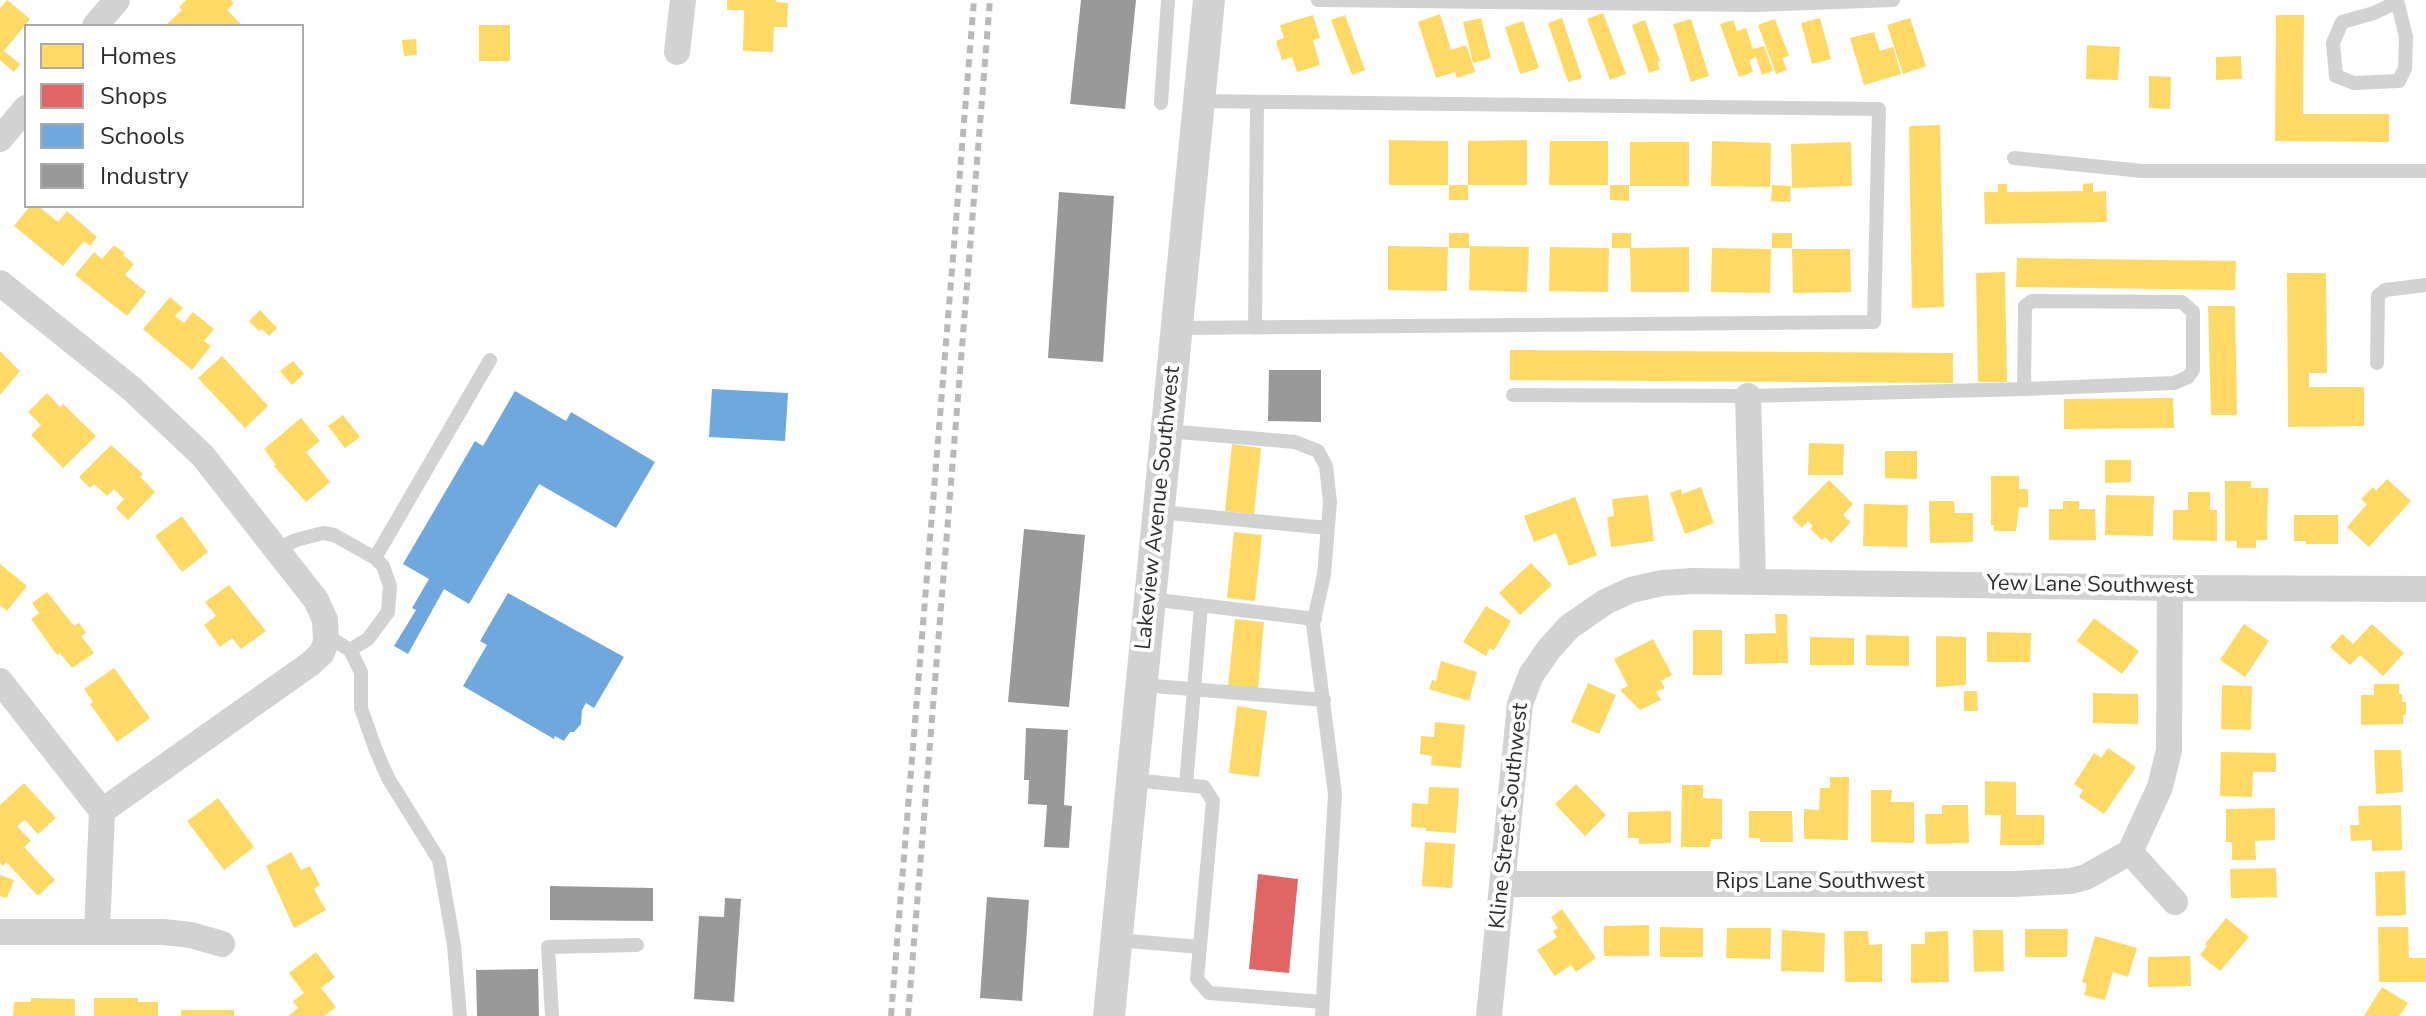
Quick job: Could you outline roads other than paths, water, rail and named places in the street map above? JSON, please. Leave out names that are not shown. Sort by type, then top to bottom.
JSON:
[{"type":"street","points":[[97,24],[117,0]]},
{"type":"street","points":[[677,52],[683,0]]},
{"type":"street","name":"Lakeview Avenue Southwest","points":[[1109,1016],[1209,0]]},
{"type":"street","points":[[0,139],[24,110]]},
{"type":"street","points":[[0,283],[132,389],[175,428],[230,488],[319,606],[325,620],[327,636],[323,651],[310,664],[102,811]]},
{"type":"street","points":[[1748,396],[1753,581]]},
{"type":"street","name":"Yew Lane Southwest","points":[[1753,581],[2426,589]]},
{"type":"street","name":"Kline Street Southwest","points":[[1489,1016],[1514,743],[1520,704],[1531,675],[1569,627],[1586,613],[1631,590],[1662,583],[1753,581]]},
{"type":"street","points":[[2170,588],[2169,750],[2160,787],[2130,852],[2175,902]]},
{"type":"street","points":[[0,681],[102,811],[97,932]]},
{"type":"street","name":"Rips Lane Southwest","points":[[1503,884],[2014,884],[2071,881],[2097,871],[2130,852]]},
{"type":"street","points":[[0,932],[177,933],[222,944]]},
{"type":"lane","points":[[1161,103],[1168,0]]},
{"type":"lane","points":[[1318,0],[1756,5],[1893,0]]},
{"type":"lane","points":[[2397,1],[2406,37],[2405,68],[2399,81],[2354,83],[2336,76],[2333,43],[2342,22],[2374,13],[2397,1]]},
{"type":"lane","points":[[1177,328],[1874,322],[1879,109],[1199,101]]},
{"type":"lane","points":[[1255,328],[1257,102]]},
{"type":"lane","points":[[2014,158],[2142,171],[2426,171]]},
{"type":"lane","points":[[2377,363],[2378,296],[2385,290],[2426,285]]},
{"type":"lane","points":[[1513,395],[1748,396],[2024,389],[2174,383],[2188,377],[2193,370],[2193,312],[2182,302],[2032,301],[2025,306],[2024,389]]},
{"type":"lane","points":[[375,558],[490,360]]},
{"type":"lane","points":[[1132,780],[1204,787],[1213,801],[1197,979],[1209,993],[1323,1009],[1335,794],[1315,619],[1324,575],[1330,502],[1326,466],[1318,451],[1295,442],[1167,431]]},
{"type":"lane","points":[[1159,512],[1328,528]]},
{"type":"lane","points":[[276,549],[323,533],[334,535],[375,558],[388,575],[389,608],[368,639],[350,650]]},
{"type":"lane","points":[[1150,599],[1315,619]]},
{"type":"lane","points":[[1186,785],[1201,605]]},
{"type":"lane","points":[[327,636],[350,650],[361,672],[361,708],[375,748],[388,778],[439,860],[454,945],[460,1016]]},
{"type":"lane","points":[[1142,685],[1324,700]]},
{"type":"lane","points":[[1117,940],[1200,947]]},
{"type":"lane","points":[[552,1016],[548,947],[637,945]]},
{"type":"railway","points":[[891,1016],[974,0]]},
{"type":"railway","points":[[908,1016],[990,0]]}]
